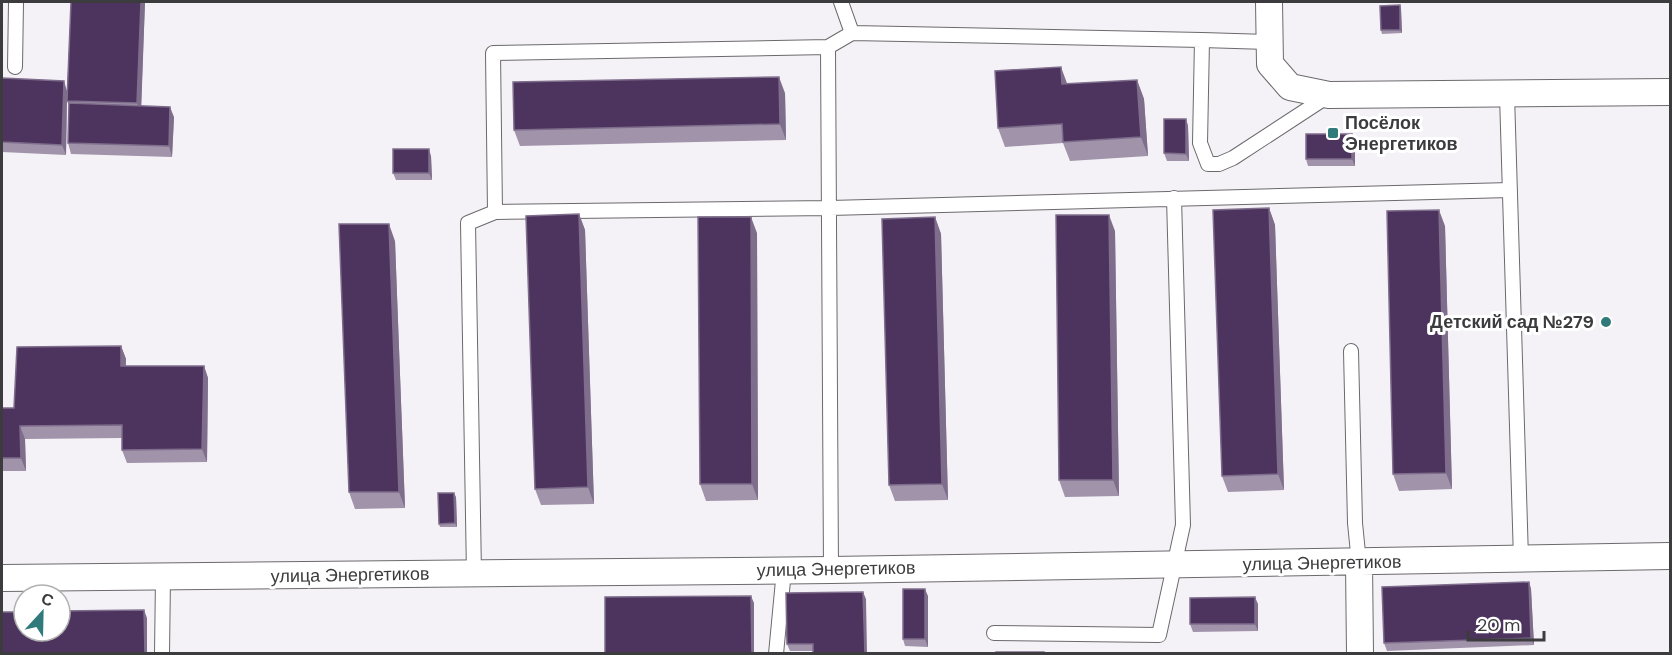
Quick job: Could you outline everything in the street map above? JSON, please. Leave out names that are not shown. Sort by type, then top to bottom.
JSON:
[{"type":"street","points":[[1269,2],[1270,64],[1290,87],[1329,95],[1671,92]]},
{"type":"street","name":"улица Энергетиков","points":[[2,578],[831,570],[1671,556]]},
{"type":"street","points":[[1359,562],[1360,654]]},
{"type":"lane","points":[[15,68],[16,2]]},
{"type":"lane","points":[[841,2],[852,33]]},
{"type":"lane","points":[[495,212],[493,53],[828,47],[852,33],[1268,42]]},
{"type":"lane","points":[[1202,40],[1200,143],[1208,164],[1219,164],[1233,158],[1329,95]]},
{"type":"lane","points":[[828,47],[831,570]]},
{"type":"lane","points":[[1507,95],[1521,559]]},
{"type":"lane","points":[[474,574],[468,223],[495,212],[830,208],[1510,190]]},
{"type":"lane","points":[[994,633],[1159,635],[1183,525],[1174,198]]},
{"type":"lane","points":[[1351,351],[1355,522],[1359,562]]},
{"type":"lane","points":[[776,654],[784,570]]},
{"type":"lane","points":[[162,654],[164,577]]},
{"type":"building","points":[[71,2],[141,2],[137,103],[67,101]]},
{"type":"building","points":[[1400,5],[1400,30],[1381,30],[1380,6]]},
{"type":"building","points":[[1061,67],[1062,84],[1137,80],[1141,137],[1063,142],[1062,124],[998,128],[995,71]]},
{"type":"building","points":[[779,77],[780,124],[514,130],[513,82]]},
{"type":"building","points":[[2,78],[64,81],[62,145],[2,142]]},
{"type":"building","points":[[69,103],[170,107],[169,146],[68,143]]},
{"type":"building","points":[[1164,119],[1186,119],[1186,154],[1164,153]]},
{"type":"building","points":[[1306,134],[1352,134],[1352,159],[1306,159]]},
{"type":"building","points":[[393,149],[429,149],[429,173],[393,173]]},
{"type":"building","points":[[1269,208],[1278,474],[1222,476],[1213,210]]},
{"type":"building","points":[[1439,210],[1446,473],[1393,474],[1387,211]]},
{"type":"building","points":[[579,214],[588,487],[535,489],[526,216]]},
{"type":"building","points":[[1056,215],[1109,215],[1113,480],[1059,480]]},
{"type":"building","points":[[698,217],[751,217],[752,484],[700,484]]},
{"type":"building","points":[[935,217],[942,484],[889,485],[882,219]]},
{"type":"building","points":[[339,224],[389,224],[399,492],[349,492]]},
{"type":"building","points":[[121,346],[121,366],[204,366],[202,449],[122,450],[122,425],[20,426],[21,458],[2,458],[2,408],[14,408],[17,347]]},
{"type":"building","points":[[438,493],[454,493],[455,523],[439,524]]},
{"type":"building","points":[[1529,582],[1531,638],[1384,643],[1382,587]]},
{"type":"building","points":[[903,589],[925,589],[925,639],[903,639]]},
{"type":"building","points":[[863,592],[865,654],[813,654],[813,644],[787,644],[786,593]]},
{"type":"building","points":[[751,596],[752,654],[605,654],[605,597]]},
{"type":"building","points":[[1255,597],[1255,624],[1190,624],[1190,598]]},
{"type":"building","points":[[144,610],[145,654],[2,654],[2,612],[12,612],[12,643],[72,643],[72,611]]},
{"type":"building","points":[[996,652],[1044,652],[1044,654],[996,654]]},
{"type":"place","name":"Посёлок Энергетиков","points":[[1333,133]]},
{"type":"place","name":"Детский сад №279","points":[[1606,322]]}]
